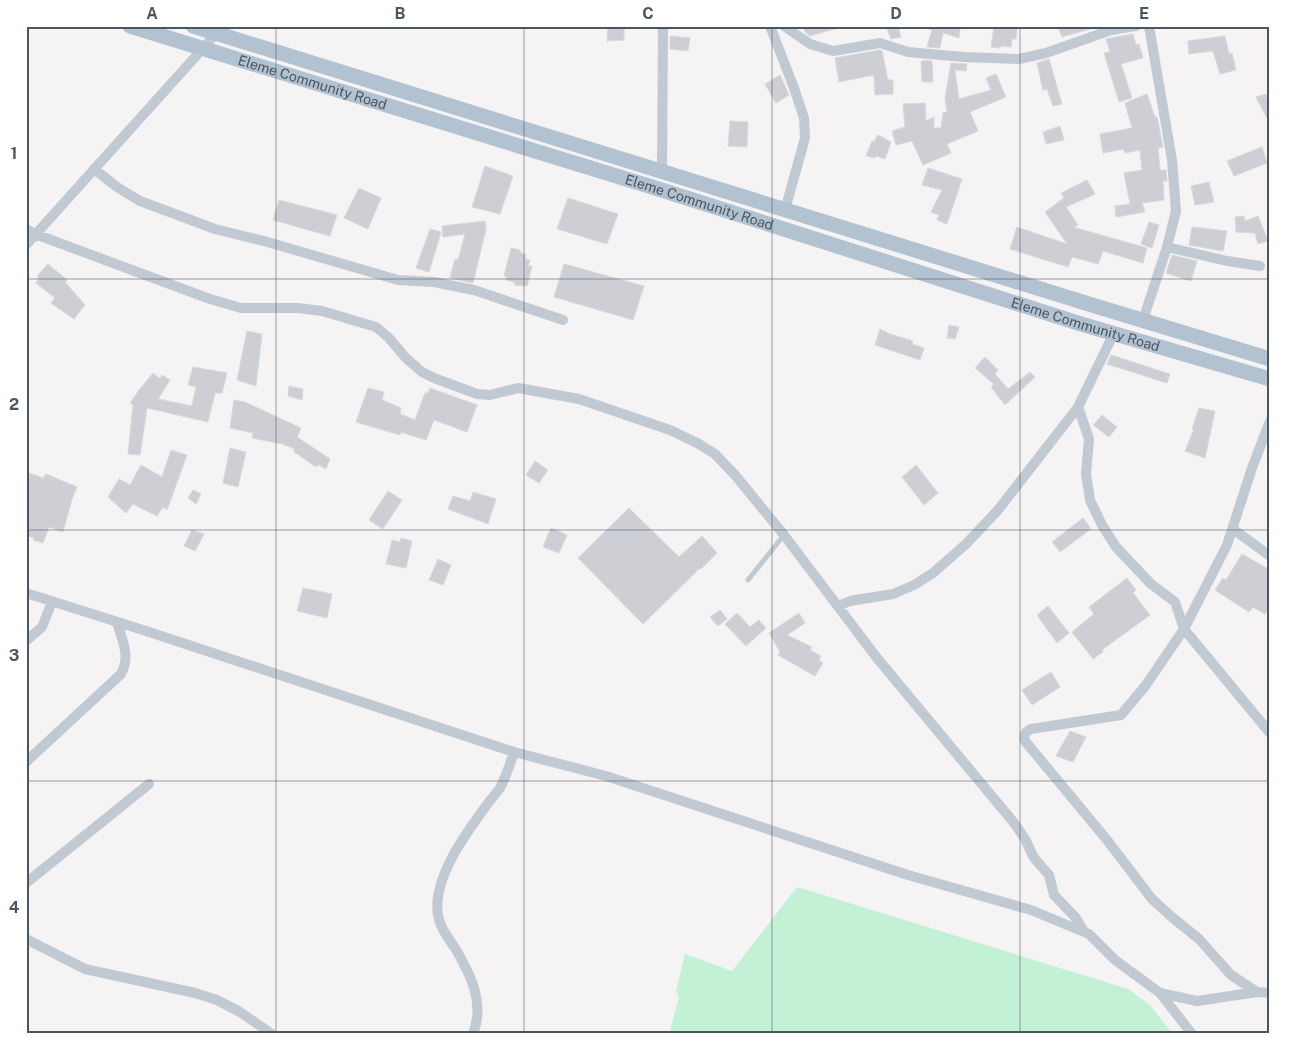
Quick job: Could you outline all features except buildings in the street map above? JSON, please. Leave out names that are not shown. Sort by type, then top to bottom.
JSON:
[{"type":"main road","name":"Eleme Community Road","points":[[130,26],[648,186],[1114,334],[1270,379]]},
{"type":"main road","name":"Eleme Community Road","points":[[195,27],[220,30],[662,172],[1270,359]]},
{"type":"street","points":[[662,172],[663,26]]},
{"type":"street","points":[[770,26],[804,118],[805,138],[785,210]]},
{"type":"street","points":[[784,26],[810,44],[833,51],[880,43],[908,52],[963,57],[1019,59],[1046,53],[1111,30],[1136,26]]},
{"type":"street","points":[[1144,320],[1167,247],[1176,211],[1172,160],[1149,26]]},
{"type":"street","points":[[26,244],[31,232],[94,169],[220,30]]},
{"type":"street","points":[[94,169],[117,187],[140,201],[215,229],[264,241],[398,280],[434,282],[474,290],[563,320]]},
{"type":"street","points":[[31,232],[210,299],[241,308],[322,310],[376,327],[422,372],[477,394],[490,395],[518,388],[579,399],[670,430],[715,454],[784,535],[877,658],[1015,824],[1034,858],[1049,875],[1054,895],[1076,918],[1082,930]]},
{"type":"street","points":[[1167,247],[1227,261],[1260,266]]},
{"type":"street","points":[[838,606],[850,601],[893,594],[914,584],[933,573],[966,544],[998,510],[1078,407],[1114,334]]},
{"type":"street","points":[[1078,407],[1086,426],[1088,439],[1086,474],[1090,500],[1102,525],[1116,547],[1151,584],[1175,602],[1184,628],[1268,727]]},
{"type":"street","points":[[1257,992],[1231,975],[1198,939],[1152,899],[1107,840],[1024,741],[1024,736],[1031,729],[1122,715],[1146,685],[1184,628],[1227,545],[1252,468],[1270,422]]},
{"type":"street","points":[[1233,528],[1270,556]]},
{"type":"street","points":[[26,594],[514,752],[606,776],[908,875],[1031,910],[1082,930],[1097,940],[1115,960],[1160,993],[1192,1034]]},
{"type":"street","points":[[26,641],[42,627],[52,602]]},
{"type":"street","points":[[26,762],[121,674],[126,664],[126,654],[116,622]]},
{"type":"street","points":[[473,1034],[478,1011],[476,992],[469,973],[444,931],[438,915],[437,897],[456,849],[499,788],[514,752]]},
{"type":"street","points":[[26,883],[149,784]]},
{"type":"street","points":[[26,939],[85,970],[195,993],[217,1000],[240,1012],[272,1034]]},
{"type":"street","points":[[1160,993],[1198,1001],[1257,992],[1270,993]]},
{"type":"lane","points":[[748,580],[784,535]]},
{"type":"green space","points":[[797,887],[1128,989],[1149,1004],[1173,1034],[669,1034],[679,997],[676,991],[685,954],[732,971]]}]
